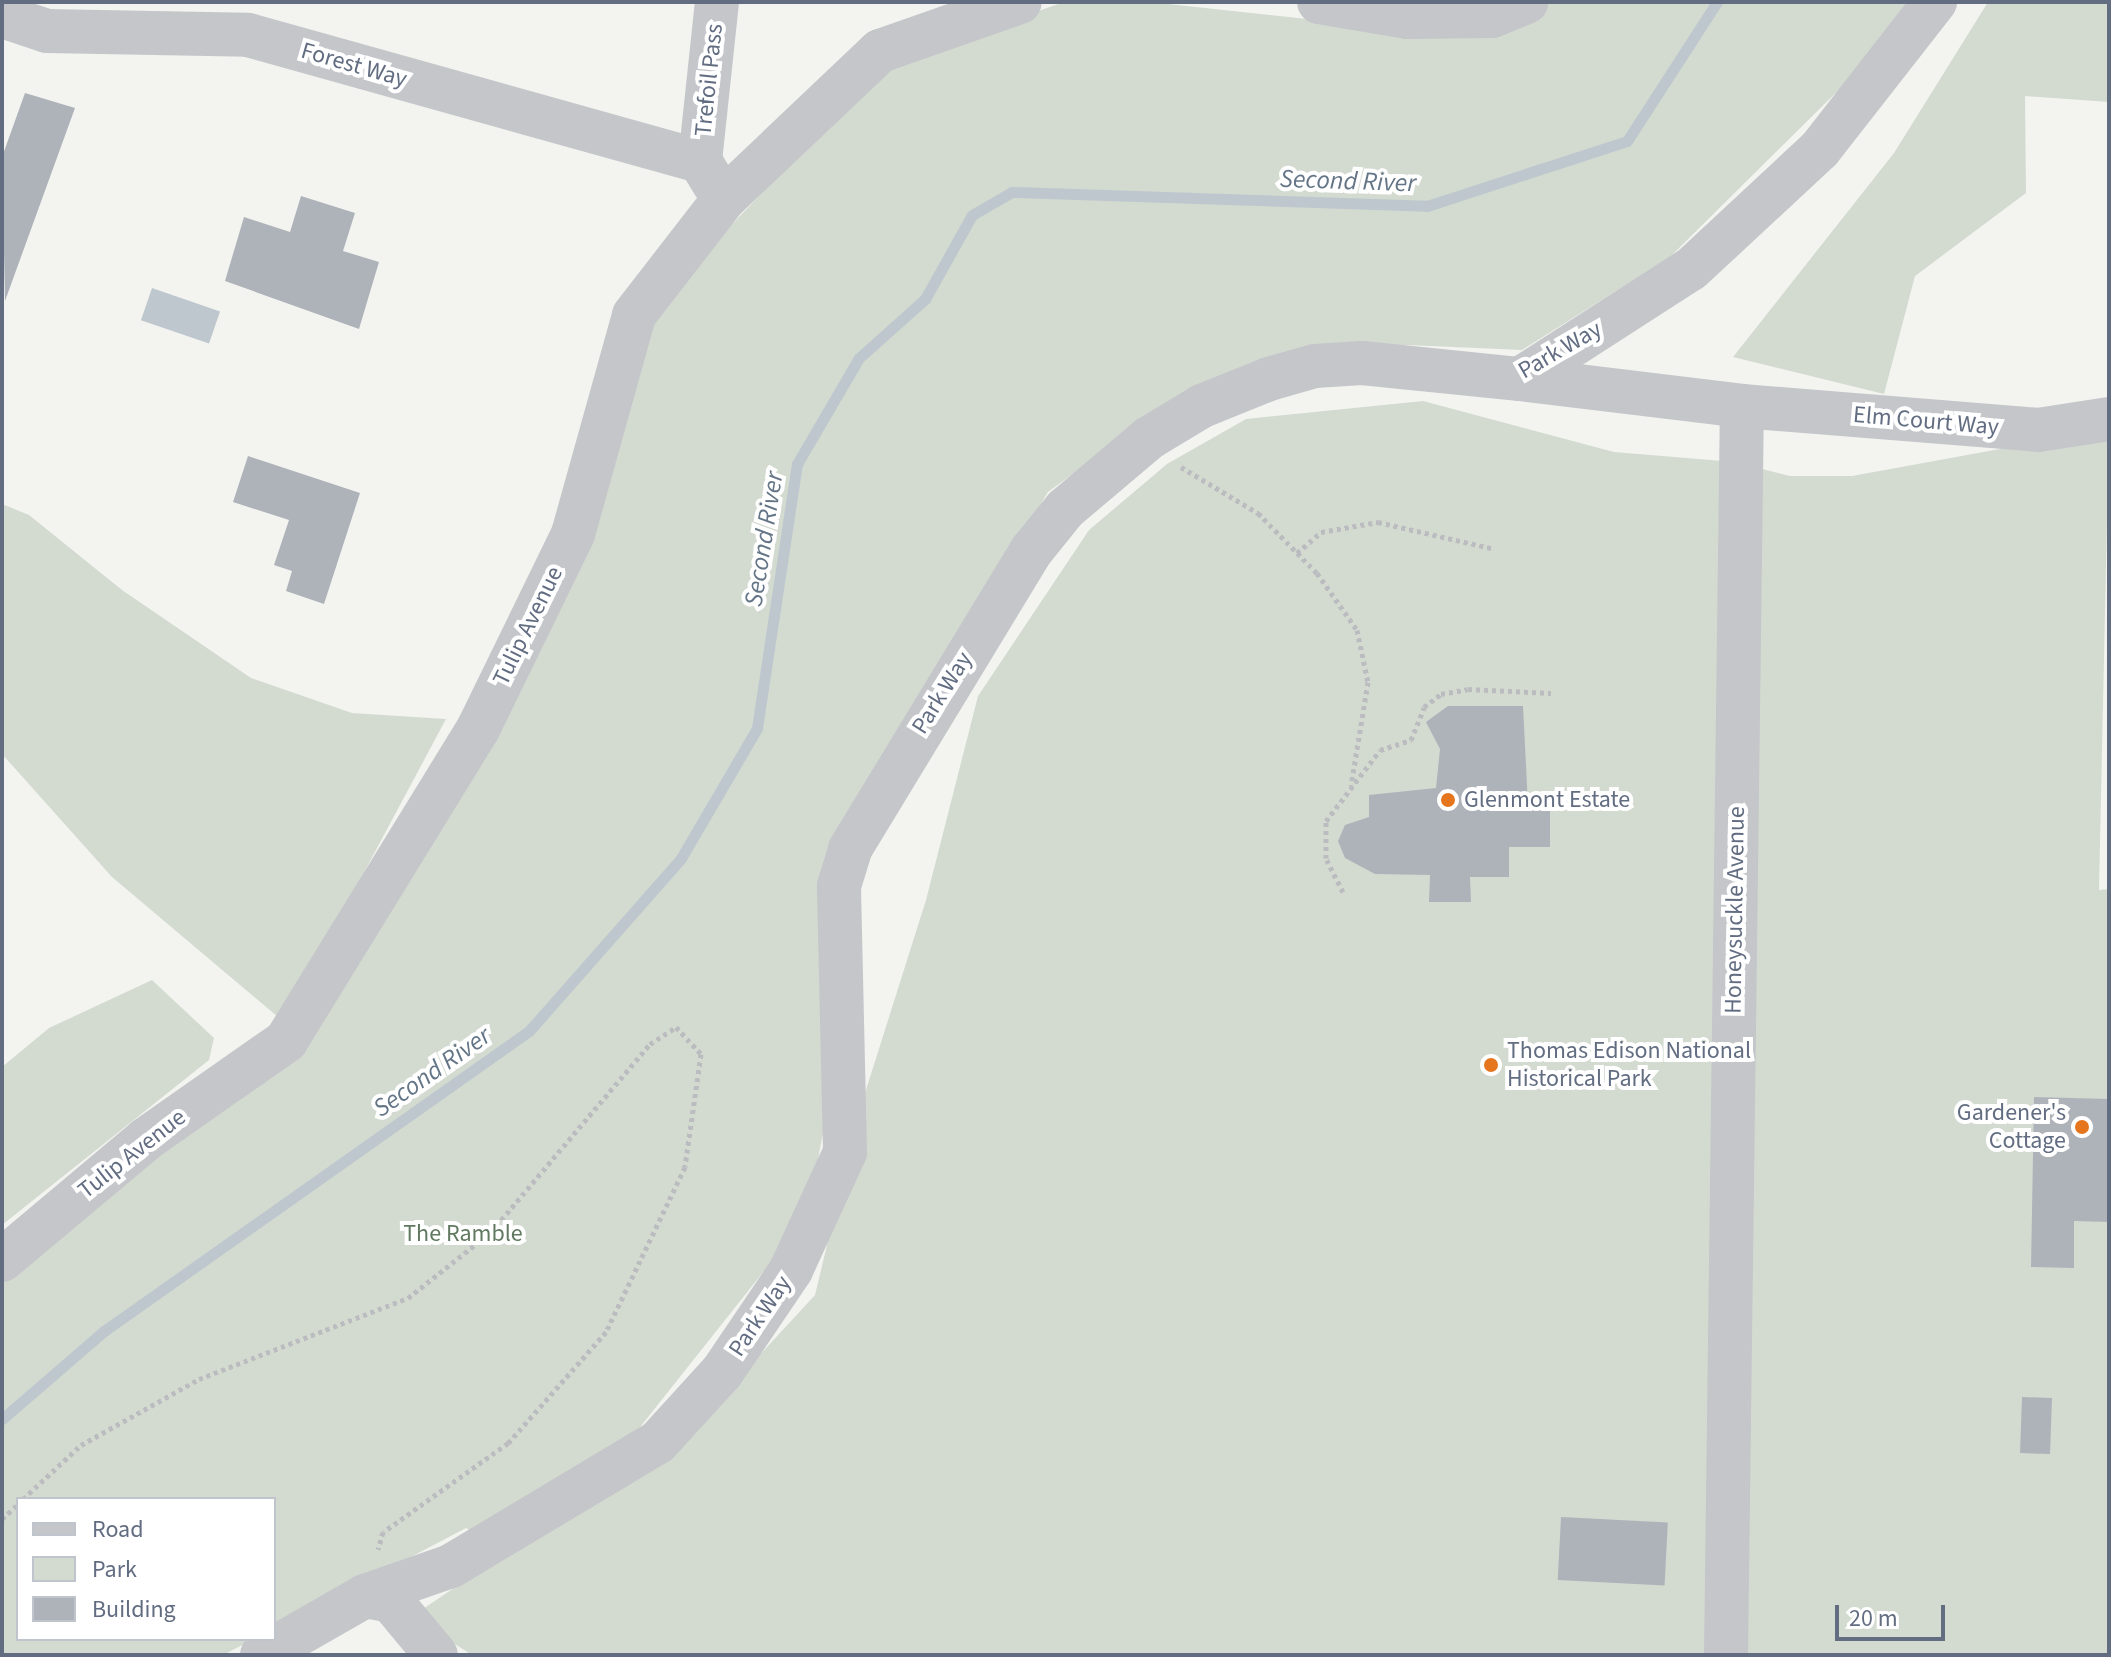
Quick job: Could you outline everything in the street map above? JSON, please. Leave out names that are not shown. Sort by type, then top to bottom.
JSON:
[{"type":"street","name":"Trefoil Pass","points":[[717,2],[700,161],[724,199]]},
{"type":"street","name":"Tulip Avenue","points":[[2,1260],[146,1139],[286,1041],[478,729],[573,534],[634,315],[724,199],[880,51],[1020,2]]},
{"type":"street","points":[[1319,2],[1408,17],[1492,16],[1526,2]]},
{"type":"street","name":"Park Way","points":[[262,1655],[365,1596],[451,1566],[658,1442],[722,1372],[774,1295],[845,1152],[839,886],[850,849],[1032,550],[1065,509],[1141,443],[1202,406],[1315,366],[1362,363],[1520,379],[1691,269],[1820,149],[1935,2]]},
{"type":"street","name":"Forest Way","points":[[2,16],[47,31],[248,35],[700,161]]},
{"type":"street","name":"Elm Court Way","points":[[1520,379],[1742,406],[2038,430],[2109,419]]},
{"type":"street","name":"Honeysuckle Avenue","points":[[1726,1655],[1742,406]]},
{"type":"street","points":[[365,1596],[391,1601],[436,1655]]},
{"type":"path","points":[[1141,443],[1258,513],[1297,553],[1357,630],[1368,682],[1351,786]]},
{"type":"path","points":[[1297,553],[1321,532],[1378,522],[1491,548]]},
{"type":"path","points":[[1343,892],[1326,858],[1326,821],[1380,750],[1411,740],[1424,707],[1441,694],[1551,693]]},
{"type":"path","points":[[25,1497],[81,1445],[199,1379],[408,1298],[491,1232],[650,1044],[676,1027],[701,1054],[685,1167],[606,1332],[508,1443],[383,1532],[365,1596]]},
{"type":"green space","name":"The Ramble","points":[[1064,2],[1150,2],[1475,37],[1548,2],[1913,2],[1870,59],[1670,257],[1522,350],[1407,345],[1274,368],[1159,411],[1048,492],[831,855],[830,1096],[807,1217],[633,1436],[474,1533],[466,1528],[276,1628],[276,1497],[16,1497],[16,1641],[250,1641],[223,1655],[2,1655],[2,1280],[355,962],[646,329],[696,262],[883,66]]},
{"type":"green space","points":[[1988,2],[2109,2],[2109,102],[2025,96],[2026,193],[1915,276],[1884,394],[1733,357],[1894,153]]},
{"type":"green space","name":"Thomas Edison National Historical Park","points":[[1423,401],[1614,452],[1735,462],[1790,476],[1852,476],[2109,429],[2099,890],[2109,889],[2109,1655],[472,1655],[420,1622],[420,1611],[696,1424],[815,1295],[859,1112],[926,900],[978,696],[1089,530],[1167,464],[1246,419]]},
{"type":"green space","points":[[2,504],[29,515],[122,590],[251,678],[352,713],[446,719],[284,1022],[112,877],[2,754]]},
{"type":"green space","points":[[152,980],[214,1038],[209,1060],[2,1225],[2,1067],[49,1028]]},
{"type":"shaded area","points":[[152,288],[220,311],[209,344],[141,320]]},
{"type":"building","points":[[25,93],[75,108],[5,301],[2,157]]},
{"type":"building","points":[[301,196],[355,213],[343,251],[379,262],[359,329],[225,281],[244,217],[290,232]]},
{"type":"building","points":[[248,456],[360,493],[324,604],[286,591],[292,571],[274,565],[289,520],[233,502]]},
{"type":"building","name":"Glenmont Estate","points":[[1448,706],[1523,706],[1528,805],[1550,805],[1550,847],[1509,847],[1509,877],[1470,877],[1471,902],[1429,902],[1430,875],[1375,874],[1345,858],[1338,841],[1345,825],[1369,817],[1369,795],[1436,788],[1440,749],[1426,722]]},
{"type":"building","points":[[2034,1097],[2109,1099],[2109,1222],[2074,1221],[2074,1268],[2031,1267]]},
{"type":"building","points":[[2022,1397],[2052,1398],[2050,1454],[2020,1453]]},
{"type":"building","points":[[1561,1517],[1668,1523],[1665,1586],[1558,1580]]},
{"type":"waterway","name":"Second River","points":[[2,1419],[104,1331],[529,1031],[680,860],[757,728],[797,464],[859,358],[925,299],[972,215],[1012,192],[1427,206],[1627,141],[1717,2]]},
{"type":"place","name":"Glenmont Estate","points":[[1448,800]]},
{"type":"place","name":"Thomas Edison National Historical Park","points":[[1491,1065]]},
{"type":"place","name":"Gardener's Cottage","points":[[2082,1127]]}]
